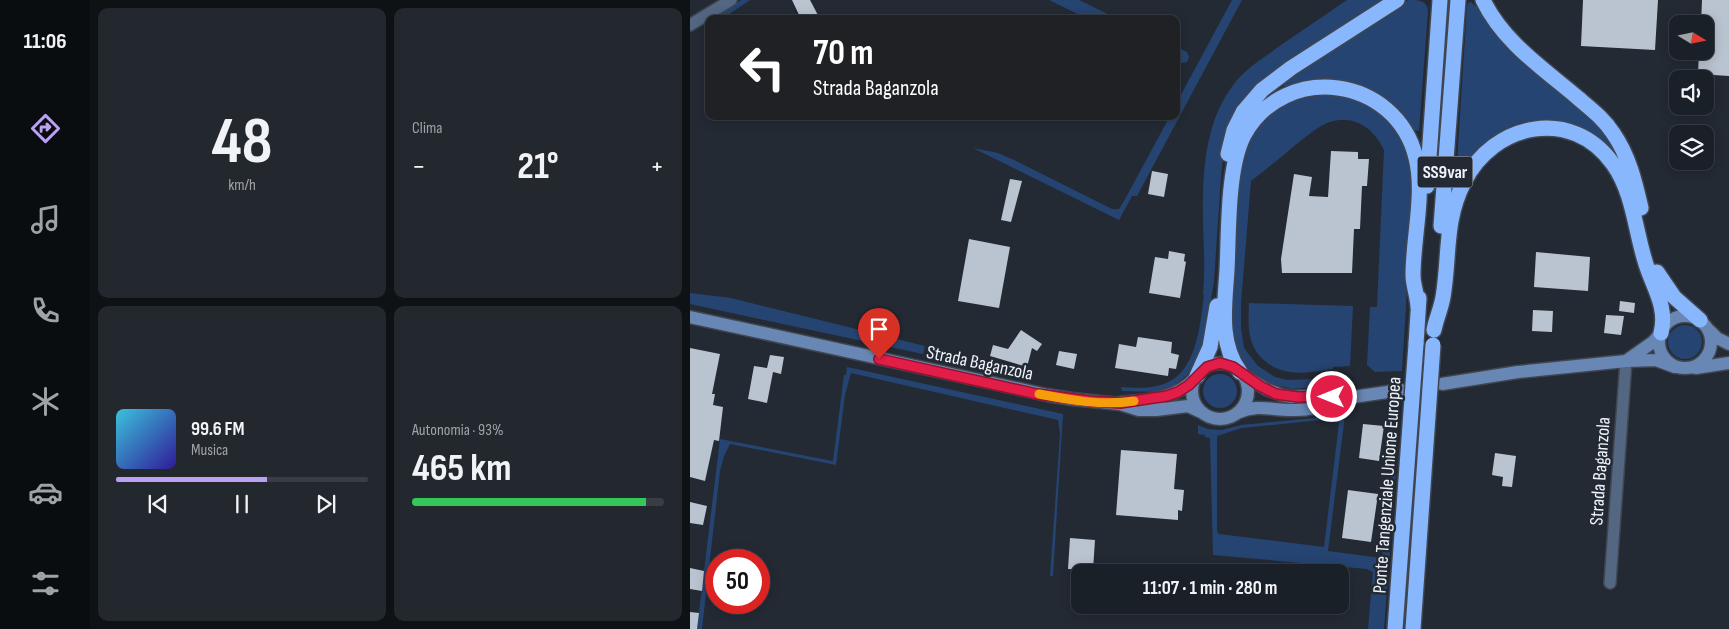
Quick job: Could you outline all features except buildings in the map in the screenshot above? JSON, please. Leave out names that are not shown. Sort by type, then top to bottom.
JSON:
[{"type":"highway","points":[[1197,376],[1213,336],[1226,164],[1234,130],[1243,112],[1262,90],[1281,75],[1397,0]]},
{"type":"highway","name":"SS9var","points":[[1418,308],[1440,0]]},
{"type":"highway","name":"SS9var","points":[[1413,629],[1458,0]]},
{"type":"highway","points":[[1483,0],[1495,20],[1516,44],[1592,110],[1614,135],[1625,153],[1633,175],[1651,259],[1656,270],[1674,298],[1703,323]]},
{"type":"highway","points":[[1240,372],[1228,348],[1225,329],[1225,295],[1234,167],[1241,142],[1256,119],[1271,105],[1293,93],[1323,87],[1357,92],[1387,109],[1408,134],[1415,152],[1419,176],[1413,273],[1418,308]]},
{"type":"highway","points":[[1434,337],[1444,295],[1447,239],[1451,217],[1458,194],[1467,175],[1485,152],[1501,140],[1528,130],[1548,128],[1576,134],[1593,144],[1607,157],[1618,173],[1631,205],[1647,268],[1661,301],[1663,317],[1660,333]]},
{"type":"highway","name":"Ponte Tangenziale Unione Europea","points":[[1396,629],[1418,308]]},
{"type":"main road","points":[[1626,361],[1653,342],[1668,322],[1676,318],[1688,316],[1703,323],[1717,338],[1729,344]]},
{"type":"main road","name":"Strada Baganzola","points":[[690,317],[1037,394],[1072,400],[1117,403],[1172,395],[1189,385],[1207,367],[1216,364],[1229,365],[1260,386],[1282,395],[1346,398],[1401,390]]},
{"type":"main road","points":[[1688,369],[1700,364],[1709,355],[1712,342],[1710,334],[1703,323]]},
{"type":"main road","points":[[1660,333],[1660,351],[1665,359],[1675,367]]},
{"type":"main road","points":[[1442,384],[1518,372],[1626,361],[1656,360],[1675,367],[1688,369],[1729,363]]},
{"type":"main road","points":[[1237,413],[1246,402],[1248,393],[1246,380],[1240,372]]},
{"type":"main road","points":[[1197,376],[1193,384],[1193,398],[1203,413]]},
{"type":"main road","name":"Strada Baganzola","points":[[1117,403],[1136,410],[1188,406],[1211,417],[1220,419],[1250,408],[1312,409],[1327,406],[1346,398]]},
{"type":"street","points":[[706,15],[731,0]]},
{"type":"street","points":[[690,25],[705,16]]},
{"type":"street","name":"Strada Baganzola","points":[[1610,583],[1626,361]]},
{"type":"shaded area","points":[[741,0],[750,0],[728,15],[717,15]]},
{"type":"shaded area","points":[[1049,0],[1079,0],[1110,15],[1080,15]]},
{"type":"shaded area","points":[[1232,0],[1242,0],[1180,116],[1180,97]]},
{"type":"shaded area","points":[[1347,0],[1387,0],[1275,72],[1224,148],[1214,281],[1206,332],[1202,348],[1187,375],[1171,388],[1156,392],[1122,391],[1121,387],[1154,387],[1175,378],[1184,369],[1195,346],[1204,295],[1203,208],[1205,167],[1213,123],[1226,96],[1239,78],[1250,68]]},
{"type":"shaded area","points":[[1408,0],[1424,3],[1428,11],[1419,131],[1414,130],[1385,99],[1355,84],[1339,81],[1284,87],[1284,80]]},
{"type":"shaded area","points":[[1471,2],[1478,8],[1493,29],[1603,129],[1615,150],[1587,131],[1565,122],[1530,121],[1514,125],[1499,133],[1485,143],[1457,171],[1467,6]]},
{"type":"shaded area","points":[[1180,49],[1187,52],[1189,57],[1187,62],[1180,62]]},
{"type":"shaded area","points":[[1328,92],[1364,100],[1398,129],[1414,173],[1402,371],[1375,372],[1367,365],[1370,307],[1377,307],[1384,150],[1373,133],[1366,127],[1349,120],[1340,120],[1317,128],[1251,181],[1241,303],[1241,328],[1244,348],[1258,366],[1275,377],[1288,380],[1335,378],[1335,385],[1292,389],[1268,383],[1256,376],[1243,364],[1232,341],[1231,275],[1241,155],[1263,117],[1288,100]]},
{"type":"shaded area","points":[[1168,120],[1178,120],[1137,196],[1132,196],[1119,220],[973,148],[998,153],[1014,160],[1112,209],[1119,209]]},
{"type":"shaded area","points":[[690,293],[731,298],[925,346],[923,354],[690,304]]},
{"type":"shaded area","points":[[1249,303],[1353,306],[1350,366],[1301,373],[1283,371],[1271,365],[1259,355],[1252,342],[1249,327]]},
{"type":"shaded area","points":[[1685,325],[1692,326],[1697,330],[1701,335],[1701,349],[1697,354],[1692,358],[1685,359],[1678,358],[1673,354],[1669,349],[1668,342],[1669,335],[1673,330],[1678,326]]},
{"type":"shaded area","points":[[847,367],[1063,414],[1053,576],[1050,576],[1060,434],[1058,420],[851,373],[845,395],[836,465],[730,444],[720,471],[711,549],[707,549],[720,439],[833,461],[844,375],[846,375]]},
{"type":"shaded area","points":[[1220,374],[1227,375],[1232,379],[1236,384],[1236,398],[1232,403],[1227,407],[1220,408],[1213,407],[1208,403],[1204,398],[1203,391],[1204,384],[1208,379],[1213,375]]},
{"type":"shaded area","points":[[1345,415],[1328,551],[1382,558],[1392,471],[1396,472],[1384,629],[1368,629],[1373,572],[1367,569],[1349,567],[1349,564],[1312,564],[1213,555],[1210,438],[1198,434],[1198,425],[1208,429],[1221,430],[1241,425]],"holes":[[[1321,420],[1331,420],[1339,423],[1324,547],[1219,534],[1217,531],[1217,436],[1242,428]]]},
{"type":"shaded area","points":[[705,563],[705,603],[702,629],[697,629]]},
{"type":"slow traffic","points":[[1039,394],[1072,400],[1117,403],[1134,401]]},
{"type":"route","points":[[879,359],[1072,400],[1120,403],[1167,396],[1189,385],[1207,367],[1220,363],[1237,369],[1250,380],[1276,394],[1298,397],[1332,397]]}]
